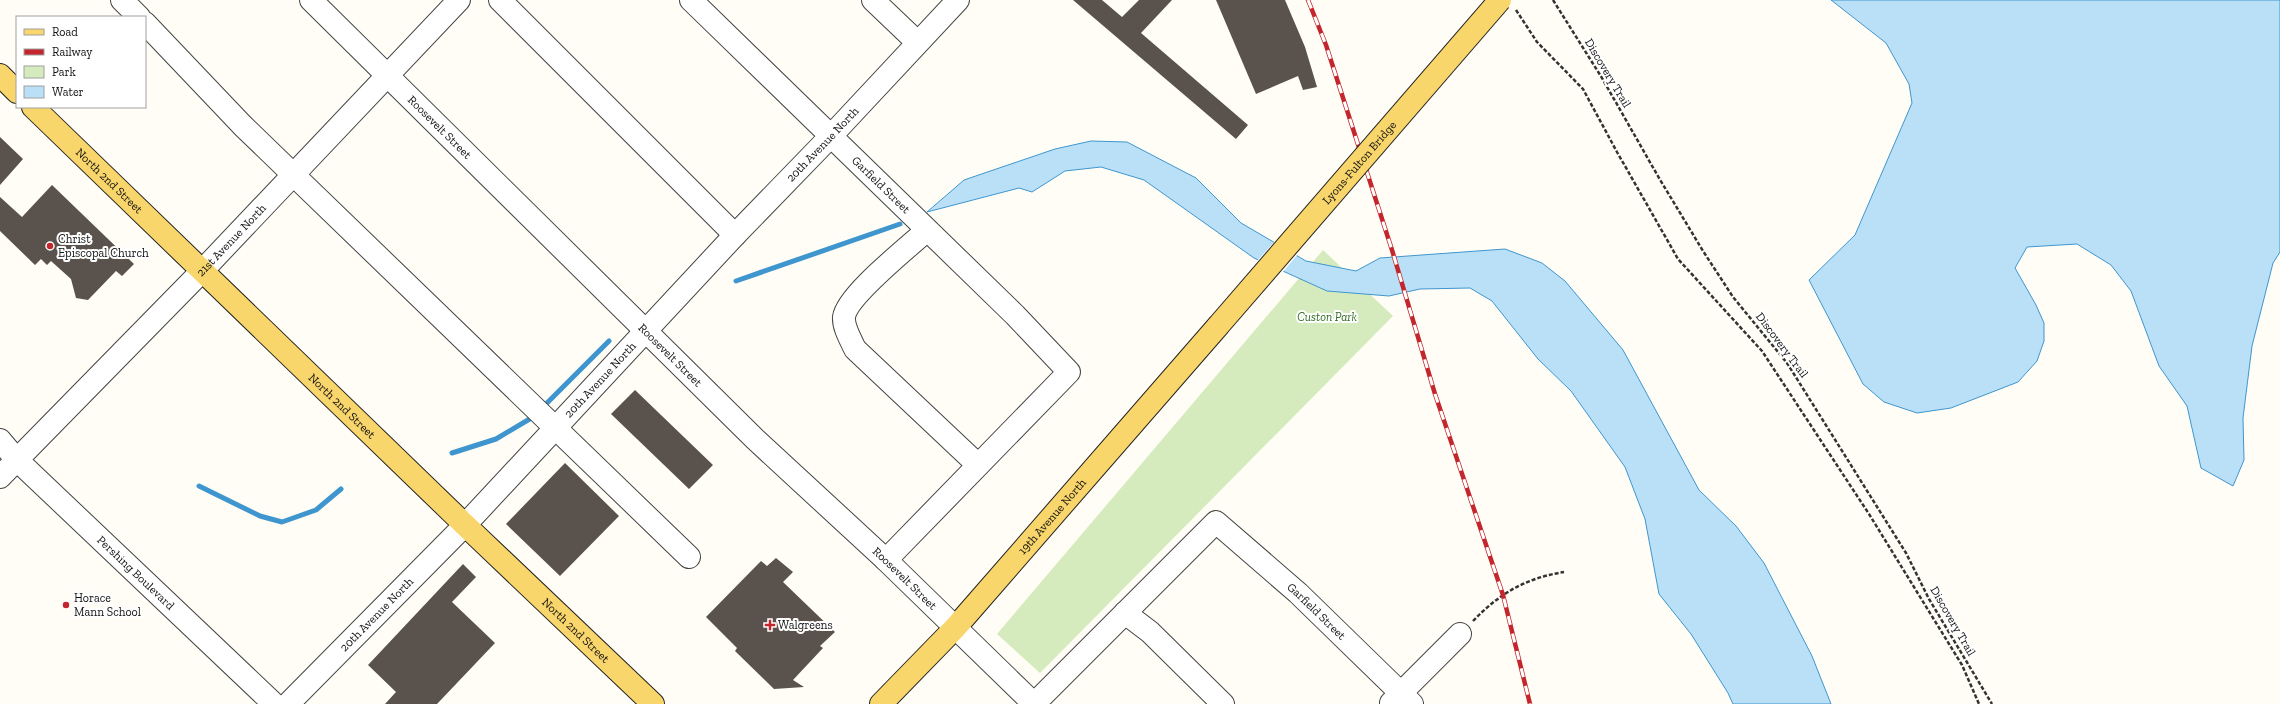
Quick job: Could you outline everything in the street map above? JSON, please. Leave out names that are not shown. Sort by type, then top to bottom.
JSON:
[{"type":"main road","name":"Lyons-Fulton Bridge","points":[[1218,326],[1507,3]]},
{"type":"main road","points":[[0,75],[16,91]]},
{"type":"main road","name":"North 2nd Street","points":[[34,108],[465,525],[653,704]]},
{"type":"main road","name":"19th Avenue North","points":[[881,704],[955,628],[1218,326]]},
{"type":"street","points":[[122,0],[138,16]]},
{"type":"street","name":"Roosevelt Street","points":[[311,0],[755,439],[886,560],[1034,704]]},
{"type":"street","name":"21st Avenue North","points":[[0,477],[202,271],[459,0]]},
{"type":"street","points":[[500,0],[735,235]]},
{"type":"street","name":"Garfield Street","points":[[691,0],[830,137],[1015,314],[1069,372],[978,465]]},
{"type":"street","points":[[874,0],[917,42]]},
{"type":"street","name":"20th Avenue North","points":[[288,704],[465,525],[735,235],[830,137],[917,42],[958,0]]},
{"type":"street","points":[[146,24],[243,126],[689,557]]},
{"type":"street","points":[[886,560],[978,465],[855,349],[847,332],[844,317],[850,304],[864,285],[927,230]]},
{"type":"street","name":"Pershing Boulevard","points":[[0,440],[17,460],[274,704]]},
{"type":"street","name":"Garfield Street","points":[[1125,613],[1216,522],[1298,593],[1401,700]]},
{"type":"street","points":[[1034,704],[1125,613],[1150,632],[1224,704]]},
{"type":"street","points":[[1401,700],[1460,634]]},
{"type":"path","name":"Discovery Trail","points":[[1552,0],[1602,78],[1703,251],[1733,297],[1787,363],[1906,553],[1930,599],[1992,704]]},
{"type":"path","points":[[1507,3],[1537,42],[1583,89],[1678,259],[1762,351],[1869,514],[1962,665],[1979,704]]},
{"type":"path","points":[[1460,634],[1487,606],[1502,595],[1539,576],[1564,572]]},
{"type":"green space","name":"Custon Park","points":[[1323,250],[1393,316],[1040,673],[997,634]]},
{"type":"water","points":[[1831,0],[2280,0],[2280,252],[2273,263],[2252,346],[2243,418],[2244,460],[2233,486],[2201,468],[2187,406],[2159,366],[2131,291],[2111,265],[2077,244],[2027,247],[2015,268],[2036,305],[2044,323],[2044,341],[2037,361],[2018,382],[1951,408],[1917,413],[1884,402],[1863,384],[1809,280],[1855,235],[1912,103],[1909,84],[1886,43]]},
{"type":"water","points":[[1091,141],[1127,142],[1196,178],[1241,223],[1306,261],[1356,271],[1380,258],[1505,249],[1542,263],[1565,281],[1623,350],[1699,490],[1736,526],[1764,563],[1812,656],[1831,704],[1733,704],[1728,693],[1691,634],[1659,594],[1645,519],[1625,467],[1571,391],[1538,359],[1492,301],[1470,288],[1420,289],[1389,296],[1327,291],[1254,258],[1144,180],[1101,167],[1065,171],[1032,192],[1019,188],[927,212],[964,180],[1055,149]]},
{"type":"pier","points":[[1275,241],[1298,254],[1282,273],[1257,261]]},
{"type":"building","points":[[1073,0],[1102,0],[1122,17],[1139,0],[1172,0],[1141,33],[1248,125],[1236,139]]},
{"type":"building","points":[[1216,0],[1285,0],[1305,47],[1317,87],[1303,90],[1298,76],[1256,94]]},
{"type":"building","points":[[0,137],[23,159],[0,185]]},
{"type":"building","name":"Christ Episcopal Church","points":[[52,185],[134,264],[122,276],[116,271],[88,300],[76,298],[71,279],[51,261],[47,265],[41,259],[35,265],[0,231],[0,197],[22,217]]},
{"type":"building","points":[[635,390],[713,465],[689,489],[611,414]]},
{"type":"building","points":[[565,463],[619,516],[560,576],[506,524]]},
{"type":"building","name":"Walgreens","points":[[776,558],[793,572],[783,582],[835,632],[820,646],[823,648],[793,680],[804,687],[774,689],[735,651],[737,648],[706,617],[761,561],[767,566]]},
{"type":"building","points":[[463,564],[476,577],[452,602],[495,643],[437,704],[385,704],[396,692],[368,665]]},
{"type":"waterway","points":[[736,281],[900,224]]},
{"type":"waterway","points":[[546,404],[609,341]]},
{"type":"waterway","points":[[452,453],[496,439],[533,417]]},
{"type":"waterway","points":[[199,486],[260,516],[282,522],[316,510],[341,489]]},
{"type":"railway","points":[[1308,0],[1326,45],[1392,250],[1435,394],[1503,595],[1530,704]]},
{"type":"place","name":"Christ Episcopal Church","points":[[50,246]]},
{"type":"place","name":"Horace Mann School","points":[[66,605]]},
{"type":"place","name":"Walgreens","points":[[770,625]]}]
